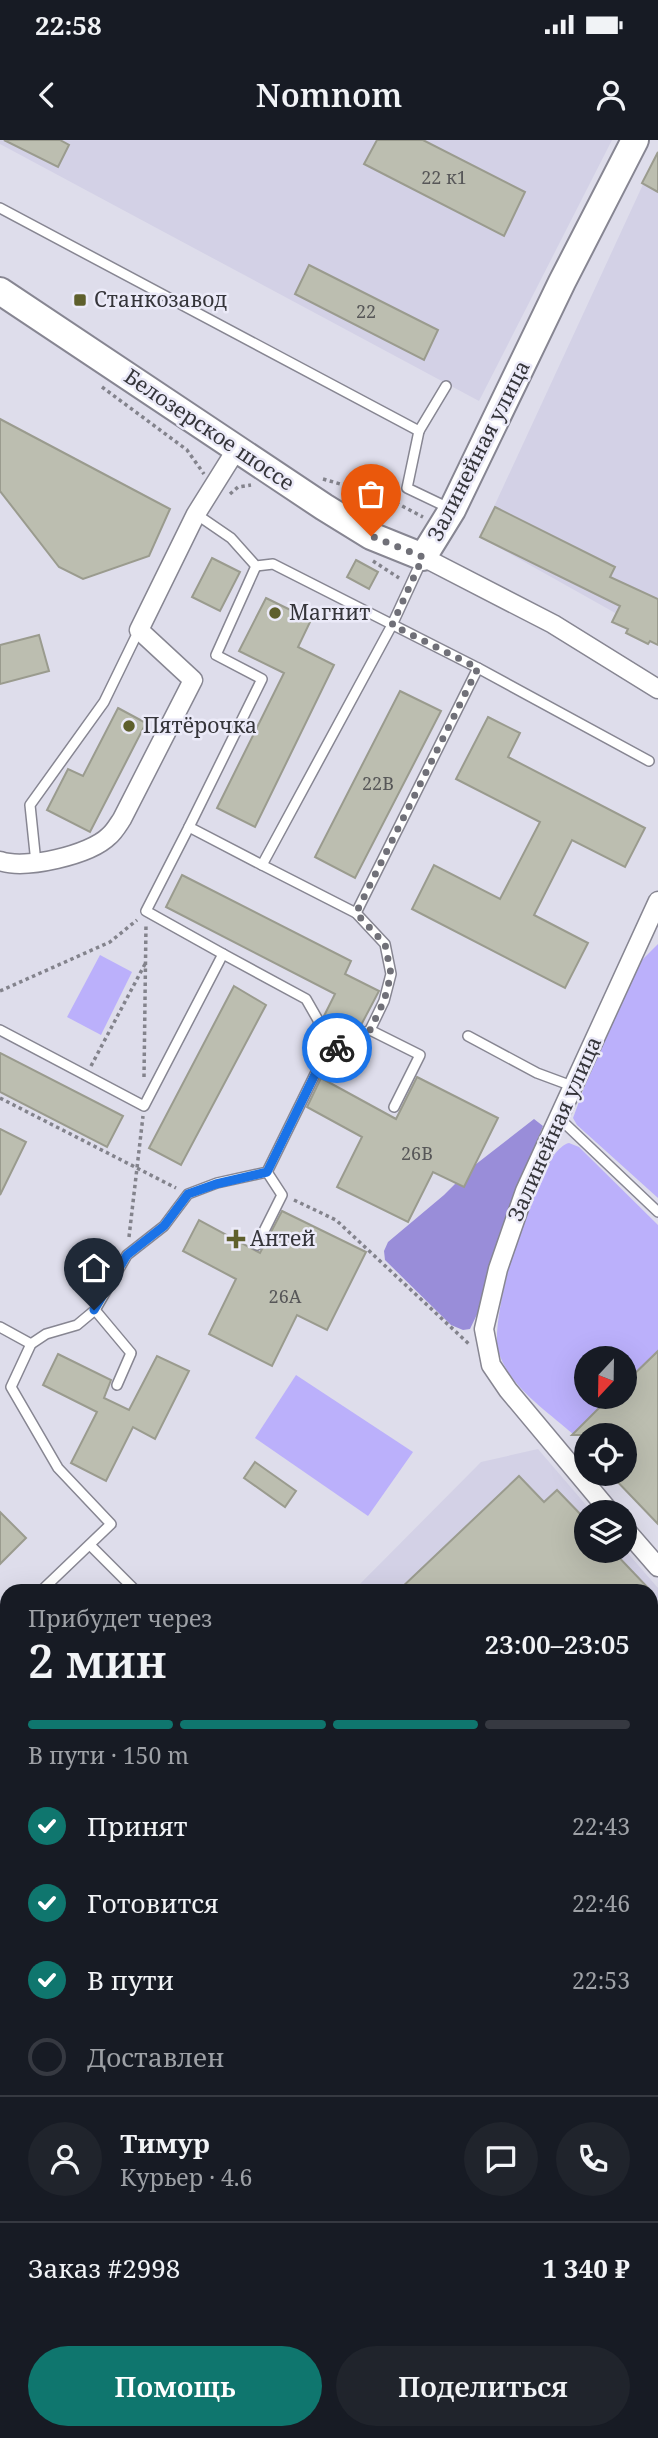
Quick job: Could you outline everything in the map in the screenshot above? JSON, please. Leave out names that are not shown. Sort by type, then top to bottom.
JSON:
[{"type":"main road","name":"Залинейная улица","points":[[423,557],[447,519],[562,282],[635,140]]},
{"type":"main road","name":"Белозерское шоссе","points":[[0,291],[140,382],[236,450],[361,530],[423,557]]},
{"type":"street","points":[[0,861],[10,864],[36,863],[79,852],[108,838],[122,819],[193,680],[139,630],[196,514],[236,450]]},
{"type":"street","name":"Залинейная улица","points":[[423,557],[541,617],[658,689]]},
{"type":"street","name":"Залинейная улица","points":[[491,1365],[484,1329],[492,1291],[525,1191],[658,901]]},
{"type":"street","points":[[491,1365],[600,1500]]},
{"type":"street","points":[[637,1543],[658,1567]]},
{"type":"lane","points":[[0,208],[419,431]]},
{"type":"lane","points":[[446,386],[419,431],[407,488],[447,519]]},
{"type":"lane","points":[[196,514],[231,538],[256,566]]},
{"type":"lane","points":[[262,866],[392,625],[423,557]]},
{"type":"lane","points":[[256,566],[273,564],[478,668],[649,761]]},
{"type":"lane","points":[[256,566],[216,655],[262,679],[146,911],[306,999],[318,1020],[325,1054]]},
{"type":"lane","points":[[36,863],[30,805],[104,702],[139,630]]},
{"type":"lane","points":[[356,913],[478,668]]},
{"type":"lane","points":[[189,827],[356,913],[385,944],[391,974],[384,1001],[370,1030],[325,1054],[267,1172]]},
{"type":"lane","points":[[0,1031],[144,1106],[223,954]]},
{"type":"lane","points":[[370,1030],[420,1055],[394,1107]]},
{"type":"lane","points":[[468,1036],[537,1073],[572,1087]]},
{"type":"lane","points":[[558,1117],[658,1212]]},
{"type":"lane","points":[[48,1584],[111,1524],[58,1468],[11,1387],[31,1344],[46,1334],[77,1325],[94,1310],[127,1255],[164,1226],[188,1194],[216,1184],[267,1172]]},
{"type":"lane","points":[[257,1245],[282,1195],[267,1172]]},
{"type":"lane","points":[[94,1310],[131,1353],[117,1385]]},
{"type":"lane","points":[[0,1327],[31,1344]]},
{"type":"lane","points":[[90,1545],[129,1584]]},
{"type":"path","points":[[94,380],[187,450],[204,474]]},
{"type":"path","points":[[322,479],[447,519]]},
{"type":"path","points":[[226,501],[238,487],[256,486]]},
{"type":"path","points":[[363,555],[410,585]]},
{"type":"path","points":[[127,1255],[144,1106],[146,911]]},
{"type":"path","points":[[0,991],[110,942],[146,911]]},
{"type":"path","points":[[86,1076],[146,962]]},
{"type":"path","points":[[0,1098],[188,1194]]},
{"type":"path","points":[[282,1195],[336,1220],[491,1365]]},
{"type":"shaded area","points":[[0,140],[612,140],[479,401],[0,144]]},
{"type":"shaded area","points":[[658,152],[658,637],[480,537]]},
{"type":"shaded area","points":[[658,944],[658,1198],[577,1125],[573,1118],[605,1031],[637,965]]},
{"type":"shaded area","points":[[100,955],[132,972],[101,1035],[67,1017]]},
{"type":"shaded area","points":[[534,1119],[543,1126],[512,1202],[481,1306],[470,1329],[463,1330],[451,1325],[385,1260],[384,1251],[388,1242],[444,1195],[471,1168]]},
{"type":"shaded area","points":[[569,1143],[579,1147],[658,1225],[658,1351],[637,1371],[637,1346],[574,1346],[574,1409],[599,1409],[584,1423],[574,1423],[573,1434],[519,1386],[503,1363],[498,1350],[497,1332],[501,1305],[518,1237],[543,1174],[556,1153]]},
{"type":"shaded area","points":[[296,1375],[413,1452],[368,1516],[255,1438]]},
{"type":"shaded area","points":[[538,1449],[582,1500],[574,1500],[574,1563],[636,1563],[655,1584],[360,1584],[481,1462]]},
{"type":"building","points":[[4,140],[60,140],[69,145],[58,167]]},
{"type":"building","points":[[377,140],[423,140],[525,192],[504,236],[364,164]]},
{"type":"building","points":[[658,152],[658,192],[642,183]]},
{"type":"building","points":[[309,265],[438,330],[424,360],[295,294]]},
{"type":"building","points":[[0,419],[170,509],[149,556],[83,579],[59,567],[0,491]]},
{"type":"building","points":[[495,507],[615,567],[610,577],[658,599],[658,645],[650,641],[648,644],[626,633],[628,629],[612,622],[620,606],[480,537]]},
{"type":"building","points":[[212,558],[240,572],[220,611],[192,597]]},
{"type":"building","points":[[356,560],[378,572],[369,589],[347,577]]},
{"type":"building","points":[[266,598],[311,620],[298,647],[334,665],[255,827],[217,808],[284,673],[239,651]]},
{"type":"building","points":[[39,635],[49,671],[0,684],[0,645]]},
{"type":"building","points":[[400,691],[441,711],[355,878],[315,857]]},
{"type":"building","points":[[118,708],[146,723],[90,832],[47,810],[68,769],[83,776]]},
{"type":"building","points":[[488,717],[520,733],[508,757],[645,828],[625,867],[572,840],[534,915],[588,943],[565,988],[412,909],[434,865],[500,899],[540,822],[456,779]]},
{"type":"building","points":[[182,875],[351,961],[345,974],[379,991],[360,1027],[350,1033],[325,1021],[324,1016],[335,994],[166,907]]},
{"type":"building","points":[[234,986],[266,1005],[181,1165],[149,1148]]},
{"type":"building","points":[[0,1053],[123,1116],[107,1147],[0,1092]]},
{"type":"building","points":[[417,1077],[498,1118],[464,1187],[433,1172],[408,1222],[337,1187],[362,1137],[307,1107],[321,1078],[396,1119]]},
{"type":"building","points":[[0,1129],[26,1142],[0,1195]]},
{"type":"building","points":[[282,1211],[366,1252],[327,1330],[297,1315],[272,1366],[209,1334],[236,1279],[183,1251],[199,1220],[260,1253]]},
{"type":"building","points":[[658,1351],[658,1524],[622,1486],[637,1486],[637,1423],[584,1423],[598,1409],[637,1409],[637,1371]]},
{"type":"building","points":[[58,1354],[111,1380],[104,1398],[129,1410],[157,1356],[189,1371],[155,1439],[133,1427],[106,1481],[71,1463],[97,1412],[43,1385]]},
{"type":"building","points":[[255,1462],[296,1491],[285,1507],[244,1478]]},
{"type":"building","points":[[519,1476],[544,1502],[557,1490],[574,1508],[574,1563],[624,1563],[644,1584],[405,1584]]},
{"type":"building","points":[[0,1512],[26,1538],[0,1564]]},
{"type":"way so far","points":[[337,1048],[370,1030],[384,1001],[391,974],[385,944],[369,923],[356,913],[478,668],[392,625],[423,557],[371,536]]},
{"type":"place","name":"Станкозавод","points":[[80,300]]},
{"type":"place","name":"Магнит","points":[[275,613]]},
{"type":"place","name":"Пятёрочка","points":[[129,726]]},
{"type":"place","name":"Антей","points":[[236,1239]]},
{"type":"route","points":[[94,1310],[127,1255],[164,1226],[188,1194],[216,1184],[267,1172],[325,1054],[337,1048]]}]
